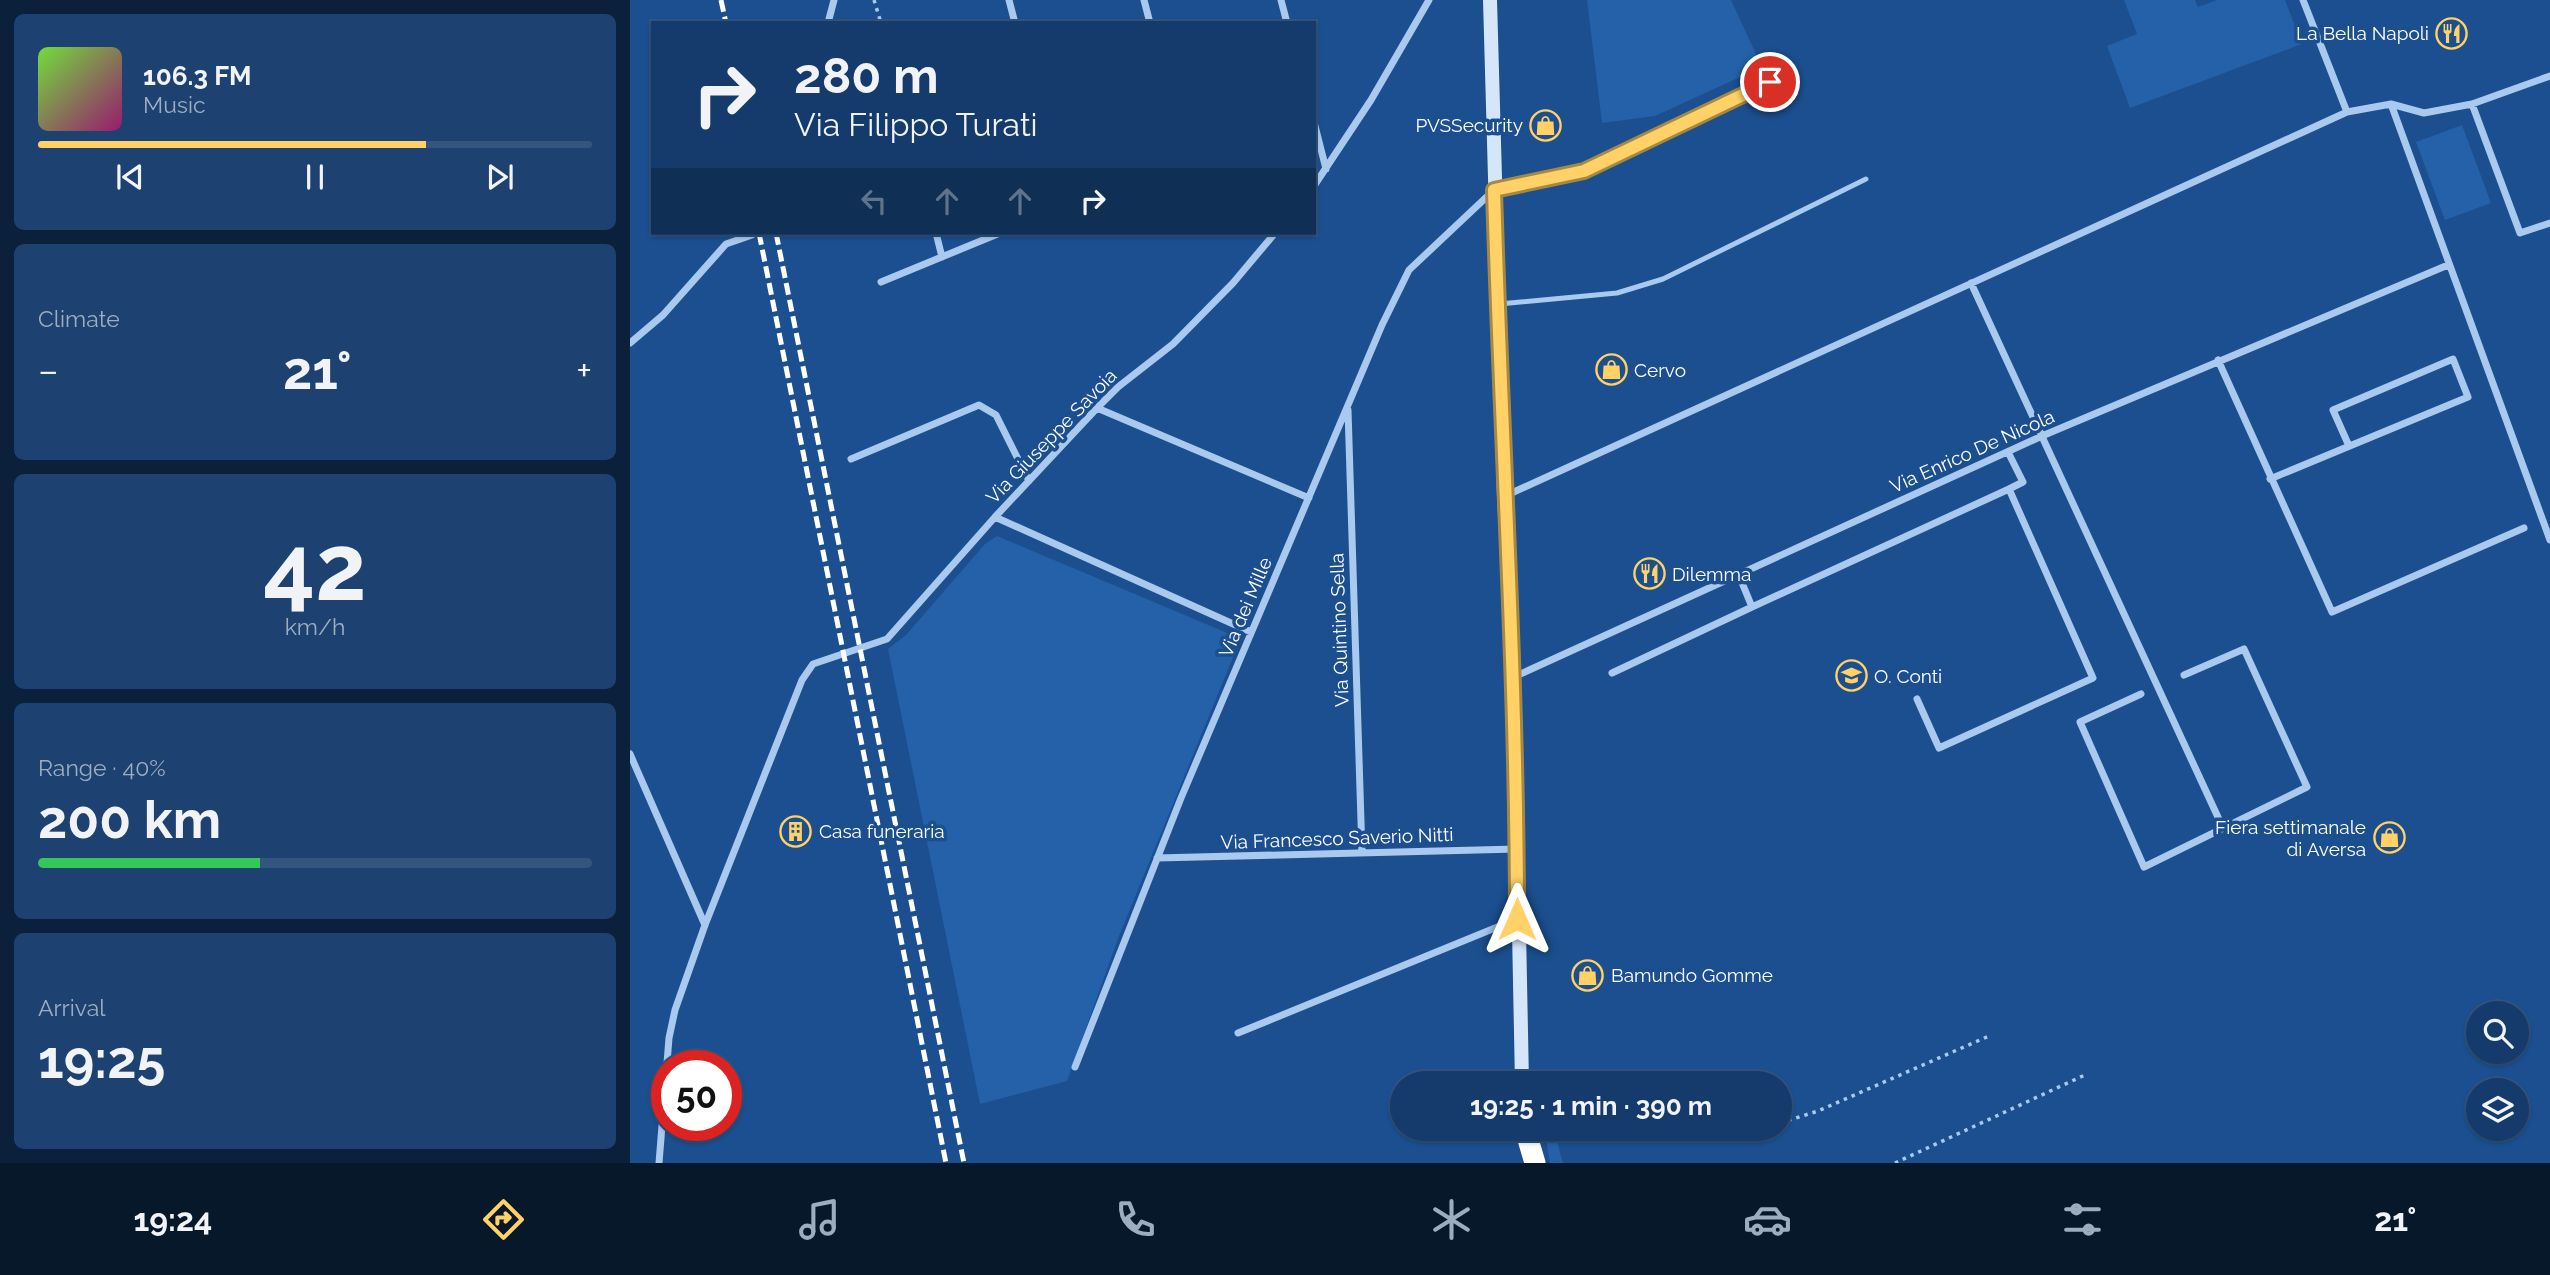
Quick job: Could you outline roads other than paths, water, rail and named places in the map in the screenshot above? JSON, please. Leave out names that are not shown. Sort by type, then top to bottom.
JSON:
[{"type":"highway","points":[[1529,1141],[1535,1163]]},
{"type":"main road","points":[[1490,0],[1497,304],[1514,677],[1522,1071]]},
{"type":"main road","points":[[1525,1141],[1526,1163]]},
{"type":"street","points":[[829,21],[834,0]]},
{"type":"street","points":[[1009,0],[1014,21]]},
{"type":"street","points":[[1144,0],[1149,21]]},
{"type":"street","points":[[1281,0],[1286,21]]},
{"type":"street","points":[[1316,183],[1429,0]]},
{"type":"street","points":[[2303,0],[2347,111]]},
{"type":"street","points":[[1504,497],[2347,111],[2390,104],[2424,113],[2472,104],[2550,76]]},
{"type":"street","points":[[1494,190],[1584,171],[1770,82]]},
{"type":"street","points":[[2390,104],[2550,540]]},
{"type":"street","points":[[2472,104],[2520,233],[2550,223]]},
{"type":"street","points":[[1316,130],[1326,170]]},
{"type":"street","name":"Via dei Mille","points":[[1074,1067],[1251,632],[1409,270],[1494,190]]},
{"type":"street","points":[[630,343],[663,315],[726,244],[751,235]]},
{"type":"street","points":[[936,235],[942,257]]},
{"type":"street","points":[[881,282],[995,235]]},
{"type":"street","name":"Via Giuseppe Savoia","points":[[705,925],[802,680],[813,664],[887,639],[995,517],[1097,408],[1118,387],[1173,344],[1233,283],[1273,235]]},
{"type":"street","name":"Via Enrico De Nicola","points":[[1514,677],[2042,436],[2448,265]]},
{"type":"street","points":[[1971,283],[2223,828]]},
{"type":"street","points":[[2270,479],[2468,397],[2453,359],[2333,410],[2349,446]]},
{"type":"street","points":[[2218,360],[2332,612],[2524,528]]},
{"type":"street","points":[[851,459],[979,405],[996,415],[1029,481]]},
{"type":"street","name":"Via Quintino Sella","points":[[1348,406],[1362,853]]},
{"type":"street","points":[[1097,408],[1309,498]]},
{"type":"street","points":[[1612,673],[2023,482],[2008,452]]},
{"type":"street","points":[[1917,699],[1939,748],[2093,678],[2009,489]]},
{"type":"street","points":[[995,517],[1251,632]]},
{"type":"street","points":[[1738,573],[1752,607]]},
{"type":"street","points":[[2141,694],[2080,722],[2144,867],[2307,787],[2244,649],[2184,675]]},
{"type":"street","points":[[630,754],[705,925],[674,1010],[669,1038],[660,1163]]},
{"type":"street","name":"Via Francesco Saverio Nitti","points":[[1157,858],[1517,849]]},
{"type":"street","points":[[1238,1033],[1517,919]]},
{"type":"lane","points":[[1497,304],[1617,293],[1663,279],[1866,179]]},
{"type":"railway","points":[[721,0],[726,21]]},
{"type":"railway","points":[[759,235],[946,1163]]},
{"type":"railway","points":[[776,235],[964,1163]]},
{"type":"place","name":"La Bella Napoli","points":[[2452,33]]},
{"type":"place","name":"PVSSecurity","points":[[1546,125]]},
{"type":"place","name":"Cervo","points":[[1611,370]]},
{"type":"place","name":"Dilemma","points":[[1649,574]]},
{"type":"place","name":"O. Conti","points":[[1851,676]]},
{"type":"place","name":"Casa funeraria","points":[[796,831]]},
{"type":"place","name":"Fiera settimanale di Aversa","points":[[2389,838]]},
{"type":"place","name":"Bamundo Gomme","points":[[1588,975]]}]
